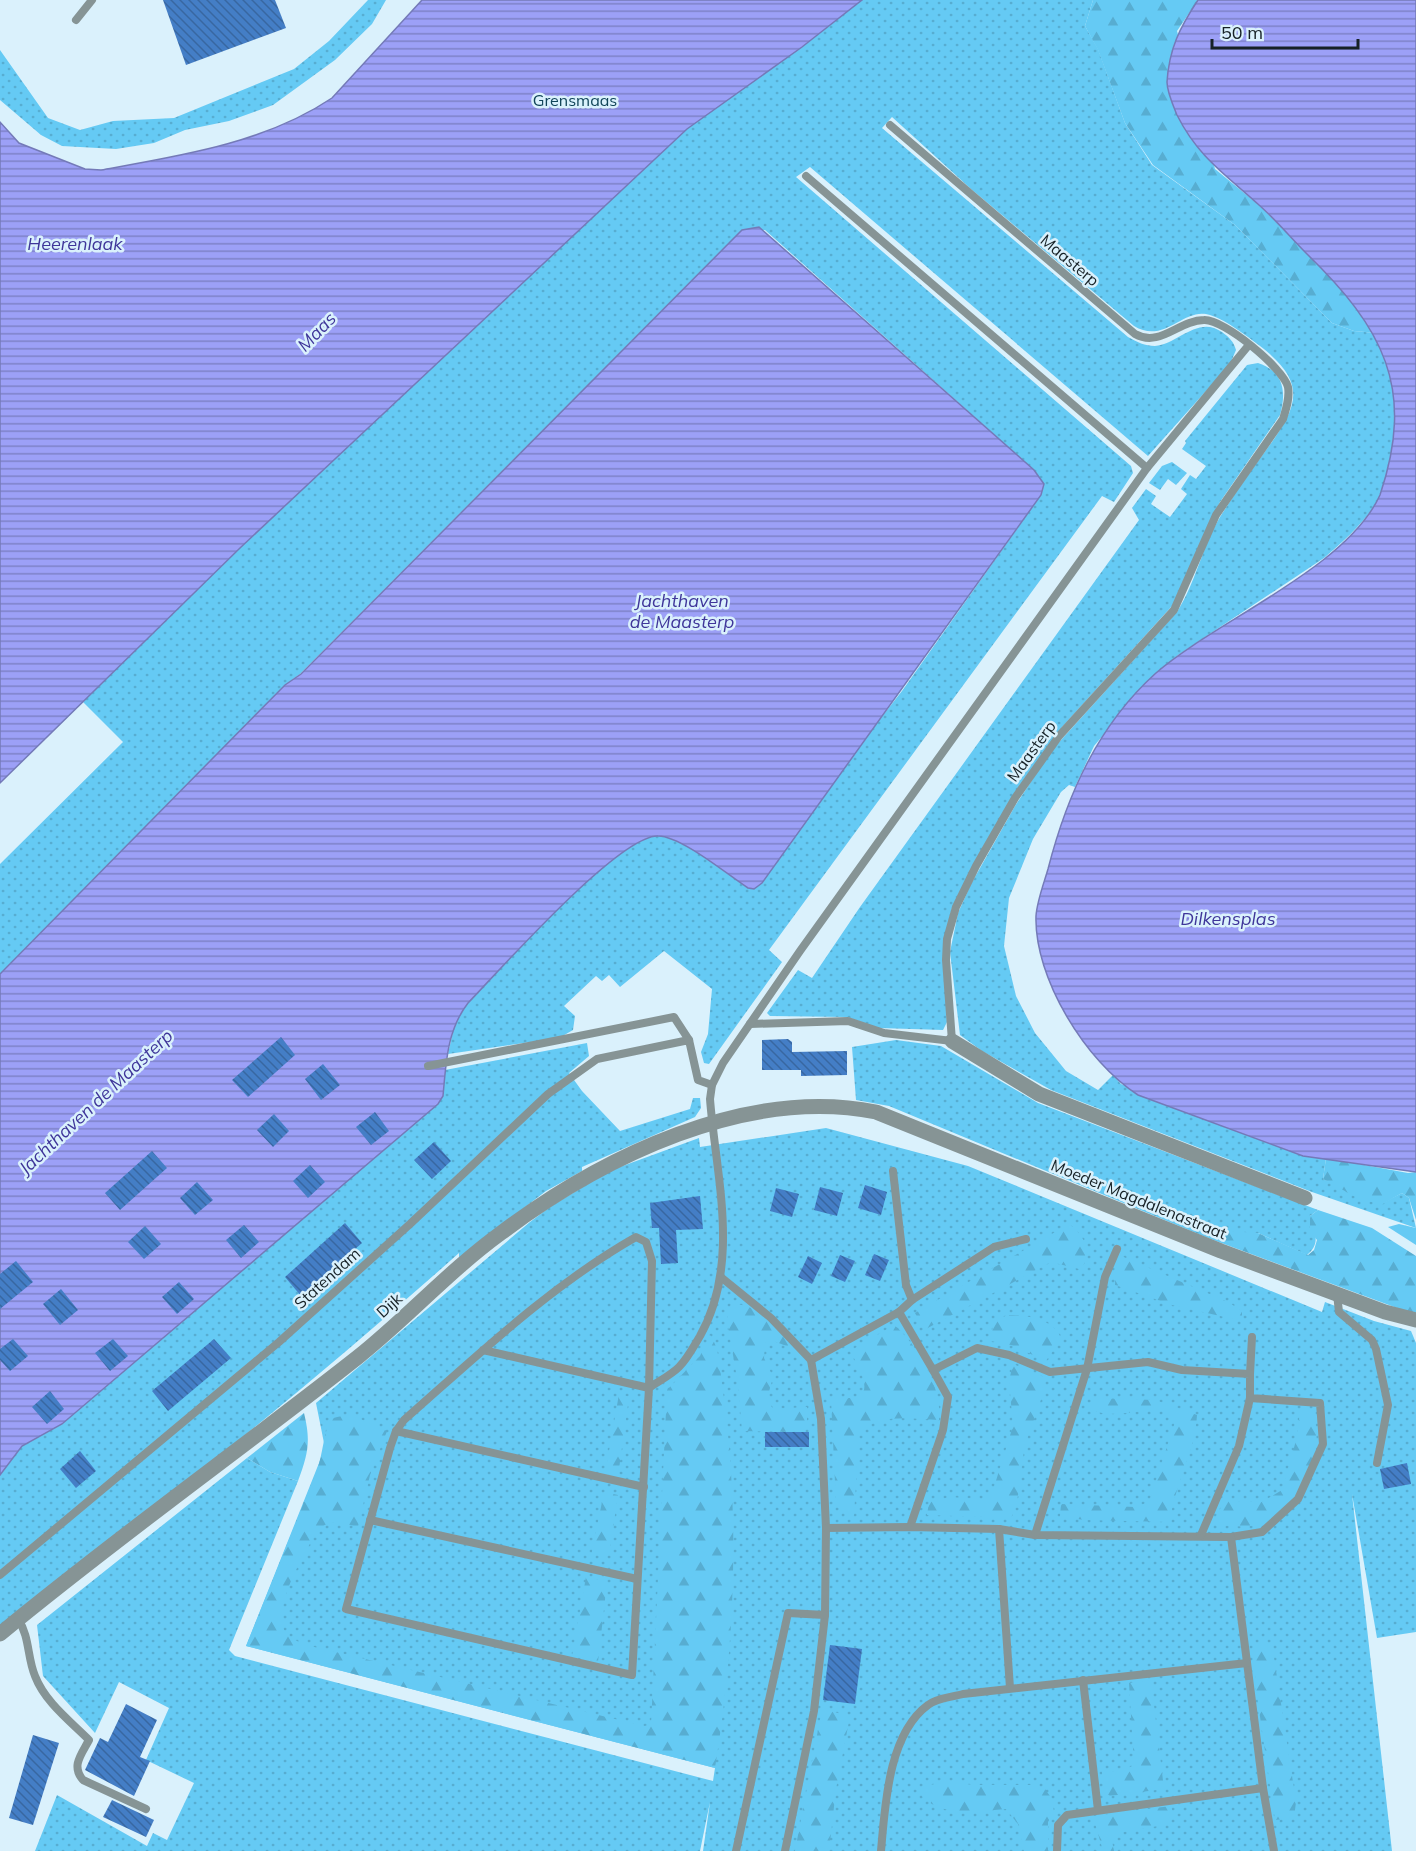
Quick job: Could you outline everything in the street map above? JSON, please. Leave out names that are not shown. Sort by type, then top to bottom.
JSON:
[{"type":"street","points":[[952,1041],[1039,1094],[1305,1198]]},
{"type":"street","name":"Dijk","points":[[0,1634],[359,1356],[500,1233],[563,1189],[595,1172],[712,1122],[788,1109],[851,1107]]},
{"type":"street","name":"Moeder Magdalenastraat","points":[[851,1107],[876,1112],[1221,1251],[1385,1312],[1416,1320]]},
{"type":"lane","points":[[76,20],[92,0]]},
{"type":"lane","name":"Maasterp","points":[[890,125],[1135,334],[1142,338],[1156,338],[1195,322],[1208,320],[1227,329],[1272,362],[1285,380],[1288,397],[1282,419],[1216,515],[1174,610],[1059,736],[1015,798],[976,866],[956,907],[947,939],[946,960],[952,1041]]},
{"type":"lane","points":[[806,176],[1147,468]]},
{"type":"lane","points":[[483,1350],[649,1388],[680,1366],[691,1352],[709,1320],[722,1278],[723,1219],[712,1122],[712,1085],[723,1063],[807,941],[1147,468],[1248,346]]},
{"type":"lane","points":[[428,1066],[674,1017],[688,1040],[698,1080],[712,1085]]},
{"type":"lane","points":[[750,1024],[848,1021],[884,1033],[952,1041]]},
{"type":"lane","name":"Statendam","points":[[0,1575],[279,1342],[410,1224],[548,1094],[597,1059],[688,1040]]},
{"type":"lane","points":[[893,1171],[906,1285],[912,1300]]},
{"type":"lane","points":[[636,1237],[646,1242],[652,1261],[649,1388],[632,1675],[346,1609],[396,1431],[404,1420],[483,1350],[542,1299],[636,1237]]},
{"type":"lane","points":[[811,1360],[899,1312],[912,1300],[994,1247],[1026,1239]]},
{"type":"lane","points":[[1035,1535],[1087,1369],[1104,1277],[1117,1249]]},
{"type":"lane","points":[[722,1278],[771,1318],[811,1360],[821,1419],[826,1528],[825,1615],[814,1711],[785,1851]]},
{"type":"lane","points":[[1337,1294],[1339,1312],[1372,1340],[1376,1349],[1388,1405],[1377,1463]]},
{"type":"lane","points":[[899,1312],[948,1397],[944,1430],[910,1527]]},
{"type":"lane","points":[[1201,1535],[1239,1446],[1250,1398],[1252,1337]]},
{"type":"lane","points":[[933,1370],[977,1348],[1009,1355],[1050,1372],[1148,1362],[1182,1370],[1250,1374]]},
{"type":"lane","points":[[826,1528],[910,1527],[999,1529],[1035,1535],[1232,1537],[1262,1532],[1298,1499],[1323,1444],[1320,1403],[1250,1398]]},
{"type":"lane","points":[[396,1431],[644,1487]]},
{"type":"lane","points":[[370,1520],[637,1579]]},
{"type":"lane","points":[[999,1529],[1010,1688]]},
{"type":"lane","points":[[1232,1537],[1263,1788],[1274,1851]]},
{"type":"lane","points":[[736,1851],[788,1613],[825,1615]]},
{"type":"lane","points":[[18,1619],[26,1631],[34,1676],[44,1692],[89,1740],[76,1765],[77,1772],[83,1780],[146,1809]]},
{"type":"lane","points":[[881,1851],[887,1781],[900,1745],[916,1717],[929,1703],[963,1694],[1010,1688],[1247,1663]]},
{"type":"lane","points":[[1083,1680],[1098,1810]]},
{"type":"lane","points":[[1057,1851],[1058,1825],[1067,1815],[1263,1788]]},
{"type":"green space","points":[[368,0],[386,0],[372,24],[335,60],[273,105],[229,121],[185,130],[154,143],[116,149],[62,146],[41,135],[0,100],[0,50],[48,118],[80,130],[113,121],[174,118],[294,69],[329,41]]},
{"type":"green space","name":"Grensmaas","points":[[524,0],[1093,0],[1085,26],[1098,49],[1125,123],[1152,165],[1235,225],[1332,323],[1354,331],[1376,333],[1396,373],[1401,400],[1398,445],[1390,474],[1378,500],[1360,524],[1324,558],[1178,655],[1153,676],[1094,746],[1075,787],[1069,785],[1061,792],[1033,839],[1009,898],[1004,946],[1016,996],[1035,1033],[1066,1071],[1098,1090],[1113,1075],[1121,1084],[1303,1156],[1326,1158],[1323,1179],[1381,1204],[1402,1193],[1409,1198],[1416,1228],[1312,1192],[1051,1090],[982,1051],[960,1035],[950,952],[958,913],[971,884],[1015,806],[1052,750],[1177,612],[1184,601],[1214,528],[1284,423],[1293,398],[1292,385],[1287,373],[1276,360],[1242,333],[1217,318],[1201,314],[1155,331],[1145,331],[1134,326],[971,189],[892,117],[882,128],[1128,337],[1155,346],[1196,328],[1205,327],[1222,332],[1229,338],[1236,350],[1230,364],[1148,456],[810,167],[796,177],[1131,466],[1133,473],[1114,502],[1102,496],[769,950],[782,962],[709,1064],[704,1063],[701,1052],[708,1034],[712,989],[664,951],[620,987],[609,975],[602,981],[596,976],[564,1006],[575,1016],[573,1030],[559,1038],[448,1054],[456,1018],[468,1003],[560,907],[616,857],[640,842],[658,836],[679,842],[748,888],[902,691],[1041,495],[1034,470],[765,230],[742,230],[300,674],[285,685],[0,974],[0,864],[123,742],[83,702],[0,783],[0,743]]},
{"type":"green space","points":[[1093,0],[1198,0],[1177,31],[1215,169],[1260,206],[1324,270],[1376,333],[1354,331],[1332,323],[1235,225],[1153,165],[1125,123],[1098,50],[1085,26]]},
{"type":"green space","points":[[1258,363],[1273,371],[1281,383],[1283,398],[1280,415],[1220,502],[1172,606],[1062,727],[952,908],[943,944],[947,1022],[943,1030],[879,1028],[847,1017],[770,1016],[767,1013],[798,970],[812,978],[860,907],[1139,520],[1132,508],[1146,489],[1156,496],[1151,504],[1170,517],[1187,494],[1181,489],[1190,475],[1196,479],[1206,466],[1182,449],[1185,441],[1247,365]]},
{"type":"green space","points":[[1172,462],[1187,473],[1176,485],[1168,479],[1160,490],[1149,483],[1162,466]]},
{"type":"green space","points":[[896,1040],[941,1046],[1038,1103],[1318,1210],[1310,1216],[1316,1237],[1314,1247],[1307,1255],[1258,1233],[1208,1238],[889,1106],[856,1100],[852,1047]]},
{"type":"green space","points":[[587,1043],[589,1056],[569,1073],[582,1091],[620,1131],[690,1109],[693,1098],[700,1098],[701,1108],[695,1117],[582,1167],[582,1171],[546,1191],[459,1258],[459,1253],[232,1445],[0,1630],[0,1475],[22,1446],[62,1424],[438,1104],[443,1096],[445,1070]]},
{"type":"green space","points":[[826,1128],[968,1166],[1322,1312],[1325,1302],[1374,1321],[1411,1331],[1416,1343],[1416,1632],[1377,1638],[1352,1494],[1392,1851],[703,1851],[710,1802],[700,1851],[35,1851],[57,1795],[147,1846],[153,1833],[167,1840],[194,1783],[146,1760],[169,1708],[119,1682],[95,1733],[43,1676],[37,1625],[247,1458],[270,1472],[298,1481],[229,1650],[235,1656],[713,1781],[715,1768],[246,1646],[325,1448],[316,1403],[530,1222],[609,1171],[699,1138],[700,1147]]},
{"type":"green space","points":[[1326,1158],[1408,1173],[1416,1172],[1416,1220],[1409,1198],[1402,1193],[1381,1205],[1354,1196],[1323,1179]]},
{"type":"green space","points":[[1318,1210],[1372,1228],[1416,1256],[1416,1315],[1208,1238],[1215,1230],[1258,1233],[1308,1255],[1314,1250],[1317,1240],[1310,1231],[1310,1216]]},
{"type":"green space","points":[[1069,1224],[1086,1245],[1087,1258],[1079,1269],[1051,1262],[924,1330],[915,1313]]},
{"type":"green space","points":[[1399,1224],[1416,1228],[1416,1245],[1388,1227]]},
{"type":"green space","points":[[1119,1255],[1228,1302],[1242,1311],[1242,1321],[1172,1305],[1115,1285],[1116,1257]]},
{"type":"green space","points":[[731,1304],[759,1312],[798,1346],[789,1347],[771,1340],[765,1343],[764,1358],[773,1377],[767,1399],[773,1409],[807,1407],[807,1429],[800,1432],[742,1431],[738,1384],[727,1320]]},
{"type":"green space","points":[[1007,1315],[1038,1319],[1057,1331],[1061,1338],[1046,1361],[1011,1345],[991,1341],[993,1323]]},
{"type":"green space","points":[[894,1325],[911,1343],[927,1368],[937,1394],[939,1420],[897,1418],[876,1422],[859,1432],[854,1516],[836,1503],[831,1399],[853,1398],[862,1394],[864,1383],[850,1351]]},
{"type":"green space","points":[[710,1335],[718,1355],[728,1438],[733,1533],[731,1627],[715,1768],[246,1646],[317,1470],[330,1420],[344,1416],[352,1417],[387,1431],[370,1475],[358,1527],[336,1523],[326,1524],[317,1531],[297,1568],[290,1583],[282,1613],[282,1626],[288,1635],[298,1642],[317,1648],[644,1726],[651,1725],[667,1390],[700,1356]]},
{"type":"green space","points":[[1013,1364],[1044,1377],[1041,1399],[1025,1447],[1018,1495],[1011,1518],[927,1515],[929,1502],[950,1497],[990,1500],[1013,1426],[1009,1381]]},
{"type":"green space","points":[[619,1394],[629,1397],[618,1476],[605,1474]]},
{"type":"green space","points":[[1095,1398],[1155,1400],[1197,1415],[1170,1522],[1086,1520],[1060,1517],[1061,1504],[1135,1507],[1149,1502],[1176,1419],[1168,1411],[1157,1410],[1119,1414],[1101,1413],[1091,1410]]},
{"type":"green space","points":[[1300,1411],[1314,1411],[1317,1443],[1306,1479],[1293,1499],[1278,1515],[1263,1524],[1218,1525],[1216,1517],[1224,1501],[1262,1502],[1282,1490],[1297,1437]]},
{"type":"green space","points":[[304,1413],[307,1448],[298,1481],[270,1472],[247,1458]]},
{"type":"green space","points":[[604,1492],[618,1495],[609,1555],[592,1552]]},
{"type":"green space","points":[[586,1577],[607,1582],[598,1662],[572,1656]]},
{"type":"green space","points":[[1254,1645],[1268,1645],[1273,1651],[1296,1802],[1294,1818],[1275,1820],[1256,1689]]},
{"type":"green space","points":[[1151,1680],[1164,1789],[1110,1796],[1104,1792],[1102,1772],[1122,1771],[1134,1765],[1129,1683]]},
{"type":"green space","points":[[822,1709],[850,1716],[836,1789],[829,1851],[795,1851]]},
{"type":"green space","points":[[946,1781],[973,1785],[1033,1785],[1045,1789],[1052,1799],[1054,1812],[1048,1822],[1048,1851],[1024,1851],[1018,1824],[1006,1809],[961,1812],[940,1808],[922,1796],[927,1786]]},
{"type":"green space","points":[[1171,1806],[1173,1814],[1169,1822],[1117,1833],[1112,1841],[1114,1851],[1103,1851],[1093,1816]]},
{"type":"water","points":[[422,0],[862,0],[802,47],[687,129],[240,548],[0,783],[0,122],[19,143],[85,169],[101,170],[221,146],[279,126],[332,98]]},
{"type":"water","name":"Dilkensplas","points":[[1198,0],[1416,0],[1416,1172],[1303,1156],[1138,1095],[1100,1062],[1082,1040],[1054,991],[1038,940],[1036,916],[1038,904],[1065,814],[1087,763],[1117,715],[1135,693],[1182,653],[1278,592],[1340,546],[1363,521],[1380,495],[1390,457],[1394,423],[1393,391],[1386,362],[1373,335],[1356,308],[1333,281],[1259,205],[1203,154],[1177,115],[1167,86],[1170,59],[1181,29]]},
{"type":"water","name":"Jachthaven de Maasterp","points":[[759,227],[1034,470],[1044,484],[1041,495],[762,883],[754,889],[748,888],[679,842],[658,836],[640,842],[616,857],[560,907],[468,1003],[461,1013],[452,1036],[443,1096],[438,1104],[62,1424],[22,1446],[0,1475],[0,974],[285,685],[301,674],[742,230]]},
{"type":"building","points":[[163,0],[275,0],[286,28],[186,65]]},
{"type":"building","points":[[281,1037],[295,1055],[248,1097],[232,1080]]},
{"type":"building","points":[[788,1039],[792,1042],[792,1052],[847,1051],[847,1075],[801,1076],[801,1070],[762,1070],[762,1040]]},
{"type":"building","points":[[323,1064],[340,1085],[321,1100],[305,1079]]},
{"type":"building","points":[[375,1112],[389,1131],[371,1145],[356,1127]]},
{"type":"building","points":[[274,1114],[289,1131],[273,1147],[257,1130]]},
{"type":"building","points":[[434,1142],[451,1161],[432,1179],[414,1160]]},
{"type":"building","points":[[152,1151],[167,1168],[120,1210],[105,1193]]},
{"type":"building","points":[[310,1165],[325,1182],[308,1198],[293,1181]]},
{"type":"building","points":[[197,1182],[213,1200],[195,1215],[180,1198]]},
{"type":"building","points":[[865,1185],[887,1192],[881,1215],[858,1208]]},
{"type":"building","points":[[820,1187],[843,1193],[837,1216],[814,1210]]},
{"type":"building","points":[[776,1188],[799,1194],[792,1217],[770,1211]]},
{"type":"building","points":[[700,1196],[703,1229],[676,1230],[678,1263],[661,1264],[659,1228],[652,1228],[650,1203]]},
{"type":"building","points":[[345,1223],[362,1243],[301,1296],[285,1277]]},
{"type":"building","points":[[244,1225],[259,1242],[241,1258],[226,1240]]},
{"type":"building","points":[[145,1226],[161,1244],[144,1259],[128,1242]]},
{"type":"building","points":[[874,1254],[889,1260],[880,1281],[865,1275]]},
{"type":"building","points":[[840,1255],[855,1261],[845,1282],[831,1276]]},
{"type":"building","points":[[808,1256],[822,1263],[812,1284],[798,1277]]},
{"type":"building","points":[[16,1261],[33,1282],[0,1309],[0,1274]]},
{"type":"building","points":[[179,1282],[194,1299],[177,1314],[162,1297]]},
{"type":"building","points":[[61,1289],[78,1310],[60,1325],[43,1304]]},
{"type":"building","points":[[13,1339],[28,1356],[10,1371],[0,1360],[0,1349]]},
{"type":"building","points":[[113,1339],[128,1356],[110,1371],[95,1353]]},
{"type":"building","points":[[214,1339],[231,1358],[168,1411],[152,1391]]},
{"type":"building","points":[[50,1391],[64,1409],[47,1424],[32,1407]]},
{"type":"building","points":[[765,1432],[809,1432],[809,1447],[765,1447]]},
{"type":"building","points":[[80,1451],[96,1471],[76,1488],[60,1469]]},
{"type":"building","points":[[1407,1463],[1411,1484],[1384,1489],[1380,1469]]},
{"type":"building","points":[[830,1645],[862,1649],[855,1704],[823,1700]]},
{"type":"building","points":[[126,1704],[157,1720],[140,1757],[150,1761],[134,1796],[85,1770],[100,1738],[108,1742]]},
{"type":"building","points":[[33,1735],[59,1743],[33,1825],[9,1818]]},
{"type":"building","points":[[112,1800],[154,1820],[146,1837],[103,1817]]},
{"type":"water label","name":"Heerenlaak","points":[[75,244]]},
{"type":"water label","name":"Maas","points":[[317,332]]}]
